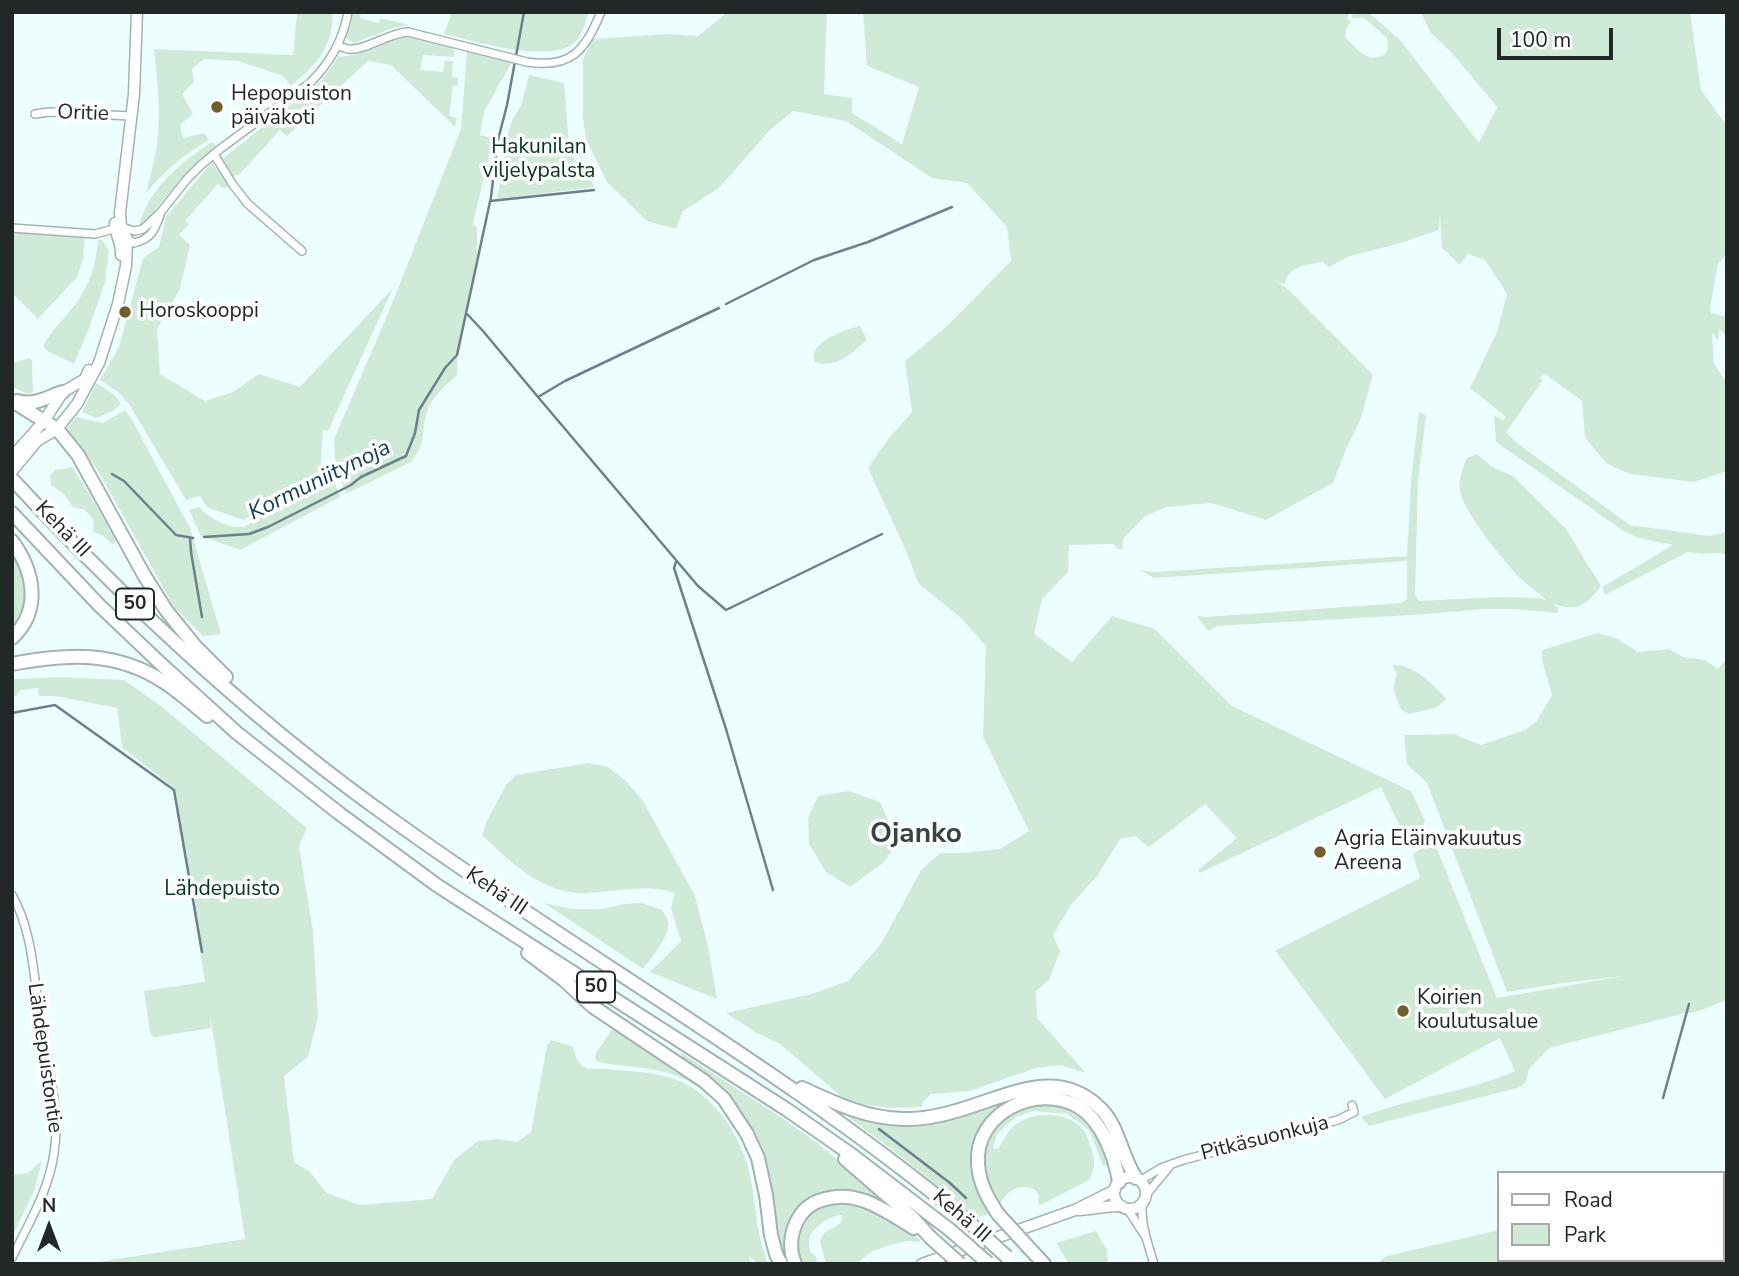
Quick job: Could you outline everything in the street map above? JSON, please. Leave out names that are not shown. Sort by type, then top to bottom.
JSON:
[{"type":"highway","points":[[12,400],[30,403],[63,392]]},
{"type":"highway","points":[[12,400],[57,429],[78,455],[166,610],[217,670],[245,695],[265,722]]},
{"type":"highway","name":"Kehä III","points":[[12,479],[114,584],[223,686],[356,794],[442,856],[770,1073],[872,1145],[970,1223],[1011,1260]]},
{"type":"highway","name":"Kehä III","points":[[12,513],[99,605],[237,733],[340,814],[438,886],[786,1109],[852,1155],[950,1230],[988,1263]]},
{"type":"highway","points":[[12,541],[27,567],[33,594],[27,619],[12,638]]},
{"type":"highway","points":[[12,664],[64,656],[96,657],[123,663],[163,681],[210,719],[237,733]]},
{"type":"highway","points":[[438,886],[477,920],[540,961],[592,1006],[704,1080],[724,1099],[747,1134],[758,1158],[771,1235],[781,1264]]},
{"type":"highway","points":[[770,1073],[847,1109],[904,1120],[942,1115],[1027,1088],[1062,1087],[1084,1095],[1101,1109],[1109,1119],[1127,1162],[1138,1179]]},
{"type":"highway","points":[[754,1089],[783,1115],[866,1177],[960,1264]]},
{"type":"highway","points":[[1044,1264],[998,1214],[979,1175],[980,1147],[996,1118],[1022,1101],[1039,1098],[1071,1103],[1087,1113],[1100,1129],[1117,1172],[1117,1186]]},
{"type":"highway","points":[[795,1264],[790,1243],[795,1224],[814,1203],[831,1197],[864,1200],[930,1237]]},
{"type":"main road","points":[[12,471],[63,392],[85,379],[97,355],[112,310],[122,248],[115,213],[128,146],[136,65],[137,12]]},
{"type":"main road","points":[[12,457],[34,438],[57,429],[77,404],[99,363],[118,304],[126,266],[127,239],[118,228]]},
{"type":"main road","points":[[922,1264],[1075,1210],[1117,1186],[1124,1178],[1138,1179],[1144,1184],[1144,1199],[1132,1209],[1110,1205],[1075,1210]]},
{"type":"main road","points":[[1117,1186],[1116,1199],[1124,1207]]},
{"type":"street","points":[[12,228],[96,234],[118,228],[135,231],[143,229],[160,213],[187,179],[214,154],[310,83],[325,67],[338,46],[348,12]]},
{"type":"street","points":[[338,46],[348,50],[356,49],[398,32],[408,32],[527,62],[555,62],[578,52],[590,37],[601,12]]},
{"type":"street","name":"Oritie","points":[[35,114],[49,112],[131,116]]},
{"type":"street","points":[[214,154],[248,204],[302,251]]},
{"type":"street","points":[[127,239],[134,243],[148,238],[160,213]]},
{"type":"street","name":"Lähdepuistontie","points":[[12,895],[21,911],[27,936],[57,1131],[50,1176],[12,1258]]},
{"type":"street","name":"Pitkäsuonkuja","points":[[1138,1179],[1192,1157],[1338,1120],[1354,1112],[1352,1105]]},
{"type":"street","points":[[1154,1264],[1141,1214],[1144,1199],[1169,1166]]},
{"type":"street","points":[[1124,1207],[1145,1236]]},
{"type":"green space","points":[[297,12],[333,12],[330,36],[316,62],[291,86],[283,76],[238,61],[204,59],[192,69],[194,82],[182,94],[193,114],[181,124],[181,132],[184,138],[204,133],[209,140],[175,164],[146,193],[158,133],[154,49],[293,55]]},
{"type":"green space","points":[[351,12],[361,12],[360,18],[378,23],[380,18],[410,25],[393,28],[354,43],[346,38]]},
{"type":"green space","points":[[452,12],[589,12],[582,32],[575,42],[563,49],[531,51],[492,46],[444,34]]},
{"type":"green space","points":[[728,12],[827,12],[824,94],[852,98],[852,113],[902,144],[919,87],[867,66],[863,12],[1350,12],[1347,18],[1350,23],[1345,37],[1368,57],[1379,57],[1385,54],[1388,48],[1387,38],[1364,18],[1352,16],[1354,12],[1368,12],[1401,41],[1479,143],[1497,107],[1451,52],[1430,32],[1421,12],[1690,12],[1701,90],[1727,126],[1727,253],[1718,264],[1710,308],[1711,313],[1727,317],[1727,335],[1719,330],[1718,341],[1712,332],[1714,364],[1727,383],[1727,471],[1694,482],[1630,474],[1607,464],[1585,438],[1582,401],[1545,374],[1539,378],[1543,380],[1506,432],[1517,443],[1630,525],[1710,536],[1727,532],[1727,555],[1688,552],[1605,595],[1602,587],[1673,545],[1639,538],[1625,532],[1496,442],[1494,415],[1503,420],[1506,417],[1470,388],[1497,332],[1507,294],[1485,260],[1468,254],[1460,265],[1442,248],[1440,216],[1439,230],[1350,256],[1329,267],[1322,262],[1294,270],[1285,284],[1277,282],[1290,291],[1373,375],[1360,421],[1333,483],[1266,520],[1211,503],[1167,507],[1145,516],[1123,539],[1122,550],[1114,544],[1069,545],[1068,572],[1042,599],[1034,634],[1072,662],[1112,616],[1155,629],[1232,706],[1411,791],[1425,821],[1420,835],[1408,844],[1381,787],[1200,873],[1198,870],[1237,838],[1205,804],[1149,847],[1135,836],[1120,839],[1098,875],[1071,905],[1053,935],[1060,951],[1049,980],[1036,991],[1037,1018],[1086,1073],[1060,1065],[1036,1068],[970,1091],[931,1094],[922,1103],[922,1107],[889,1108],[854,1103],[842,1097],[780,1044],[726,1013],[811,994],[848,981],[881,944],[921,870],[940,853],[1000,849],[1029,831],[983,737],[986,646],[961,618],[918,583],[868,468],[888,439],[912,412],[905,361],[947,326],[1011,261],[1007,227],[967,183],[932,178],[846,121],[793,111],[769,131],[719,188],[683,211],[676,229],[647,221],[607,182],[586,139],[583,118],[583,59],[593,39],[667,34],[698,36]]},
{"type":"green space","points":[[409,37],[454,48],[454,57],[423,55],[420,70],[443,72],[445,61],[453,61],[452,77],[458,78],[458,86],[453,86],[449,116],[457,118],[455,127],[391,65],[368,61],[287,136],[280,130],[239,175],[233,176],[222,159],[322,80],[338,57],[354,55],[399,38]]},
{"type":"green space","points":[[467,50],[512,62],[484,112],[480,135],[493,138],[473,224],[477,228],[478,251],[458,345],[457,375],[430,404],[422,442],[411,462],[346,494],[336,471],[334,439],[389,311],[461,129]]},
{"type":"green space","name":"Hakunilan viljelypalsta","points":[[529,75],[564,83],[569,145],[577,164],[595,187],[497,199],[508,134],[512,120],[521,106]]},
{"type":"green space","points":[[212,142],[216,146],[185,174],[144,223],[139,225],[158,188],[189,158]]},
{"type":"green space","points":[[212,162],[228,185],[225,189],[218,184],[185,221],[189,224],[179,235],[190,245],[180,289],[157,329],[160,374],[205,401],[233,392],[259,374],[300,387],[393,288],[328,431],[323,430],[320,475],[243,520],[207,507],[200,496],[186,500],[129,404],[118,392],[100,380],[119,347],[143,258],[159,247],[166,217]]},
{"type":"green space","points":[[12,230],[85,236],[83,259],[77,277],[38,319],[12,293]]},
{"type":"green space","points":[[98,239],[103,241],[109,251],[105,282],[74,364],[47,351],[43,346],[84,291],[94,266]]},
{"type":"green space","points":[[860,326],[867,340],[856,350],[837,362],[815,362],[816,349],[822,343]]},
{"type":"green space","points":[[30,358],[33,391],[26,393],[12,387],[12,363]]},
{"type":"green space","points":[[96,383],[115,395],[121,404],[113,411],[96,418],[82,412]]},
{"type":"green space","points":[[125,410],[190,528],[221,634],[203,636],[174,607],[97,469],[67,428],[76,417],[103,423]]},
{"type":"green space","points":[[1419,411],[1426,416],[1418,482],[1415,595],[1419,601],[1498,597],[1541,598],[1547,601],[1507,563],[1465,504],[1460,490],[1461,476],[1467,458],[1477,454],[1491,466],[1513,476],[1566,529],[1601,586],[1591,598],[1575,607],[1553,604],[1558,608],[1558,613],[1485,609],[1217,626],[1208,631],[1197,616],[1401,603],[1407,599],[1407,561],[1154,578],[1140,570],[1154,572],[1407,556],[1411,481]]},
{"type":"green space","points":[[72,467],[116,540],[113,545],[102,535],[93,532],[94,520],[85,510],[73,507],[64,494],[51,485],[50,475],[55,470]]},
{"type":"green space","points":[[332,476],[340,497],[240,550],[201,536],[189,510],[199,507],[219,522],[244,527]]},
{"type":"green space","points":[[12,549],[28,584],[25,612],[12,633]]},
{"type":"green space","points":[[1598,633],[1618,639],[1638,652],[1669,649],[1683,657],[1705,660],[1718,669],[1727,658],[1727,1000],[1696,1012],[1549,1048],[1529,1069],[1526,1082],[1521,1087],[1369,1126],[1361,1117],[1399,1104],[1477,1085],[1515,1071],[1500,1038],[1385,1099],[1276,952],[1420,878],[1413,855],[1420,849],[1429,829],[1497,998],[1623,976],[1507,992],[1427,783],[1407,764],[1404,735],[1454,734],[1481,745],[1525,730],[1536,722],[1552,695],[1542,660],[1542,650]]},
{"type":"green space","points":[[1392,665],[1416,672],[1447,699],[1435,708],[1409,714],[1401,710],[1393,688],[1397,674]]},
{"type":"green space","name":"Lähdepuisto","points":[[60,677],[124,680],[161,706],[307,828],[299,846],[313,931],[318,1017],[308,1057],[284,1076],[294,1162],[309,1171],[327,1193],[360,1205],[432,1199],[454,1160],[478,1141],[498,1139],[517,1142],[531,1132],[547,1045],[551,1040],[574,1047],[577,1060],[584,1067],[672,1078],[691,1087],[713,1105],[738,1140],[748,1167],[761,1243],[768,1264],[758,1264],[749,1256],[751,1264],[85,1264],[245,1239],[210,1014],[211,1028],[156,1037],[150,1032],[144,991],[205,982],[175,789],[122,747],[117,708],[55,696],[39,696],[38,688],[21,690],[16,696],[12,695],[12,679]]},
{"type":"green space","points":[[588,763],[608,767],[625,780],[643,801],[695,896],[708,946],[717,999],[650,972],[681,941],[671,908],[675,893],[632,889],[572,893],[557,889],[530,876],[482,835],[506,785],[516,775]]},
{"type":"green space","points":[[849,791],[880,802],[898,843],[883,863],[850,887],[826,872],[809,844],[808,818],[818,796]]},
{"type":"green space","points":[[544,903],[573,909],[602,909],[642,903],[662,910],[668,920],[668,927],[660,946],[643,969]]},
{"type":"green space","points":[[614,1027],[689,1075],[717,1099],[742,1134],[754,1159],[777,1264],[773,1264],[767,1246],[755,1173],[732,1122],[708,1095],[677,1076],[596,1061],[596,1053]]},
{"type":"green space","points":[[680,1052],[820,1145],[892,1206],[872,1198],[803,1207],[791,1264],[786,1264],[779,1248],[761,1153],[685,1062]]},
{"type":"green space","points":[[1029,1091],[1073,1093],[1102,1114],[1120,1152],[1080,1103],[1008,1104],[975,1156],[992,1212],[977,1218],[843,1113],[933,1123]]},
{"type":"green space","points":[[1052,1103],[1076,1112],[1091,1125],[1110,1165],[1103,1166],[1090,1132],[1067,1114],[1034,1111],[1024,1114],[1015,1118],[997,1134],[993,1148],[998,1149],[1012,1128],[1026,1119],[1044,1115],[1063,1117],[1079,1125],[1086,1134],[1093,1156],[1093,1172],[1089,1180],[1039,1206],[1036,1191],[1025,1187],[1011,1191],[999,1205],[987,1184],[984,1170],[989,1138],[1001,1120],[1010,1113],[1024,1107]]},
{"type":"green space","points":[[42,1160],[35,1189],[12,1237],[12,1175],[28,1173]]},
{"type":"green space","points":[[830,1201],[857,1202],[905,1228],[920,1242],[908,1241],[890,1245],[871,1252],[856,1264],[826,1264],[820,1241],[824,1233],[841,1223],[842,1215],[838,1215],[824,1221],[810,1235],[810,1250],[816,1256],[817,1264],[801,1264],[797,1249],[800,1227],[808,1215]]},
{"type":"green space","points":[[1498,1230],[1498,1262],[1511,1262],[1379,1264],[1379,1261],[1387,1256]]},
{"type":"green space","points":[[1096,1231],[1107,1250],[1108,1264],[1069,1264],[1056,1243]]},
{"type":"waterway","name":"Kormuniitynoja","points":[[204,537],[249,534],[268,527],[406,456],[415,433],[419,410],[445,368],[457,355],[491,197],[498,140],[524,12]]},
{"type":"waterway","points":[[490,201],[594,190]]},
{"type":"waterway","points":[[726,304],[814,260],[868,242],[952,207]]},
{"type":"waterway","points":[[467,314],[538,397],[565,381],[719,308]]},
{"type":"waterway","points":[[538,397],[698,586],[726,610],[882,534]]},
{"type":"waterway","points":[[112,474],[124,481],[176,535],[193,538]]},
{"type":"waterway","points":[[190,538],[202,617]]},
{"type":"waterway","points":[[676,562],[674,568],[726,729],[773,890]]},
{"type":"waterway","points":[[12,713],[55,705],[174,790],[202,952]]},
{"type":"waterway","points":[[1663,1098],[1689,1004]]},
{"type":"waterway","points":[[879,1129],[966,1198]]},
{"type":"place","name":"Hepopuiston päiväkoti","points":[[217,107]]},
{"type":"place","name":"Horoskooppi","points":[[125,312]]},
{"type":"place","name":"Agria Eläinvakuutus Areena","points":[[1320,852]]},
{"type":"place","name":"Koirien koulutusalue","points":[[1403,1011]]},
{"type":"district","name":"Ojanko","points":[[916,835]]}]
